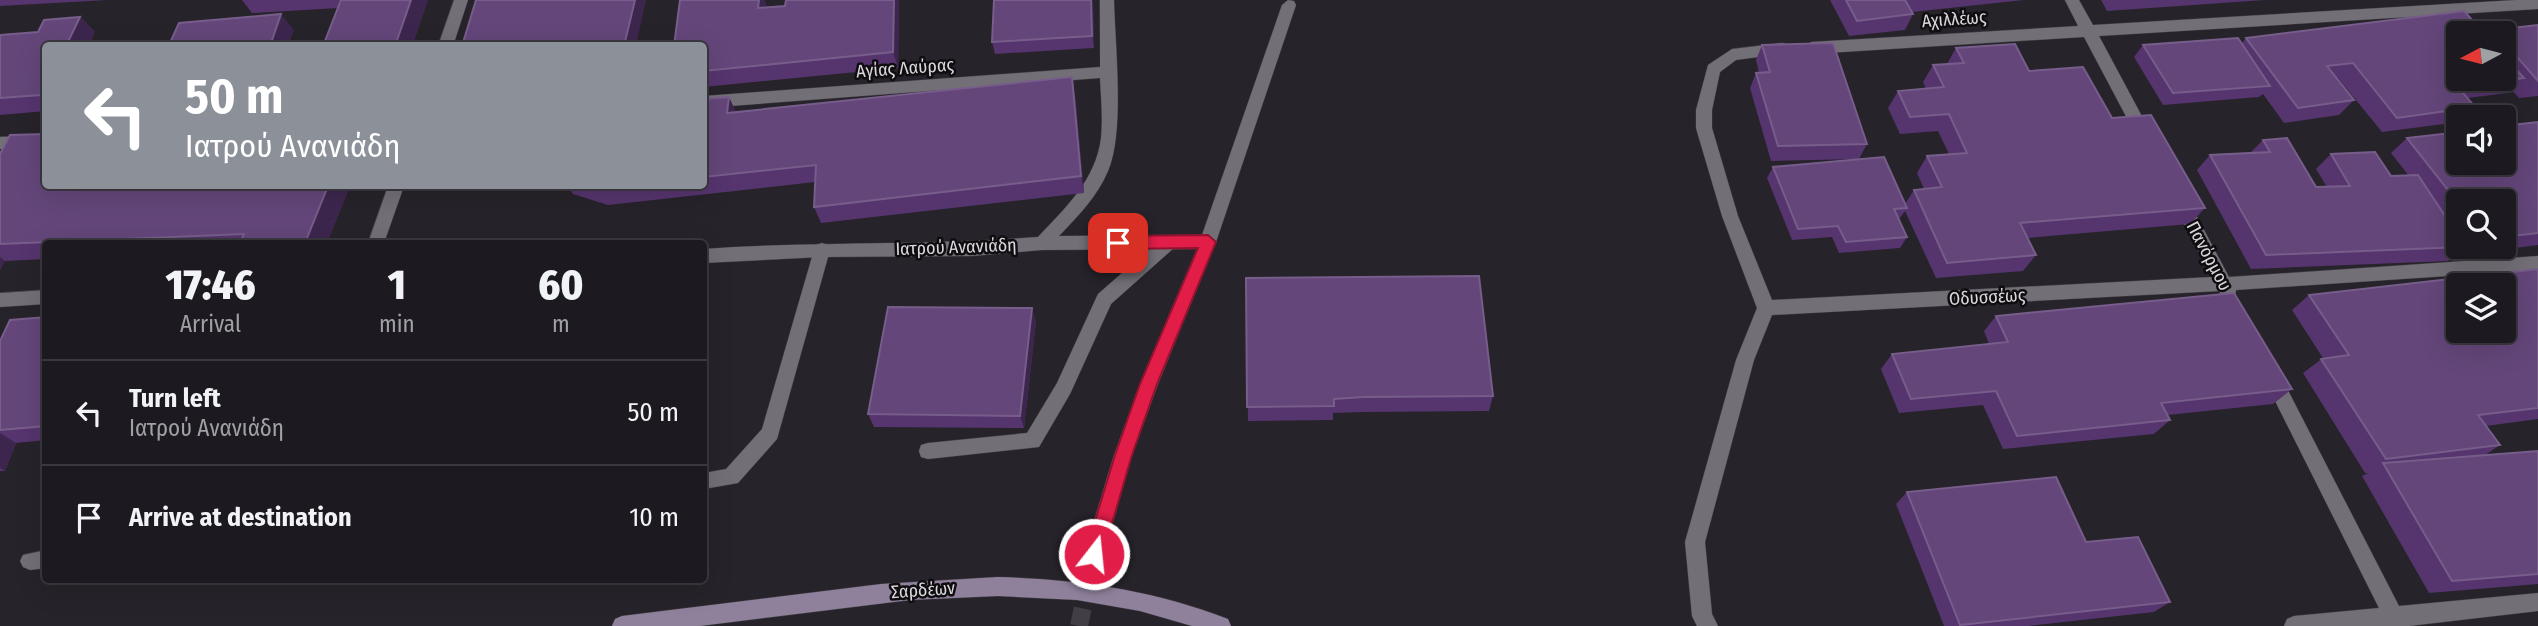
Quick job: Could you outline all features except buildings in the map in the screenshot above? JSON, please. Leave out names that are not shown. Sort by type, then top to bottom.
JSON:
[{"type":"main road","name":"Σαρδέων","points":[[622,626],[896,592],[992,587],[1056,589],[1112,597],[1153,605],[1222,626]]},
{"type":"street","points":[[446,42],[461,0]]},
{"type":"street","points":[[1042,243],[1085,200],[1106,159],[1110,72],[1107,0]]},
{"type":"street","points":[[2072,0],[2153,151]]},
{"type":"street","name":"Αχιλλέως","points":[[1766,308],[1730,216],[1704,128],[1703,110],[1713,69],[1732,55],[1755,51],[2538,4]]},
{"type":"street","points":[[1094,554],[1123,455],[1144,396],[1208,242],[1290,5]]},
{"type":"street","name":"Αγίας Λαύρας","points":[[707,102],[1110,72]]},
{"type":"street","points":[[0,143],[42,141]]},
{"type":"street","name":"Πανόρμου","points":[[2172,188],[2237,309]]},
{"type":"street","points":[[377,240],[395,189]]},
{"type":"street","points":[[928,451],[1032,441],[1064,388],[1104,299],[1169,242]]},
{"type":"street","name":"Ιατρού Ανανιάδη","points":[[707,256],[822,250],[972,249],[1042,243],[1208,242]]},
{"type":"street","points":[[707,481],[732,477],[770,433],[822,250]]},
{"type":"street","name":"Οδυσσέως","points":[[1766,308],[2224,284],[2538,262]]},
{"type":"street","points":[[0,300],[42,297]]},
{"type":"street","points":[[1707,626],[1702,615],[1695,542],[1745,360],[1766,308]]},
{"type":"street","points":[[2262,359],[2397,622]]},
{"type":"street","points":[[2294,626],[2397,622],[2538,602]]},
{"type":"tunnel","points":[[1079,626],[1094,554]]},
{"type":"route","points":[[1094,554],[1123,455],[1149,384],[1208,242],[1118,243]]}]
